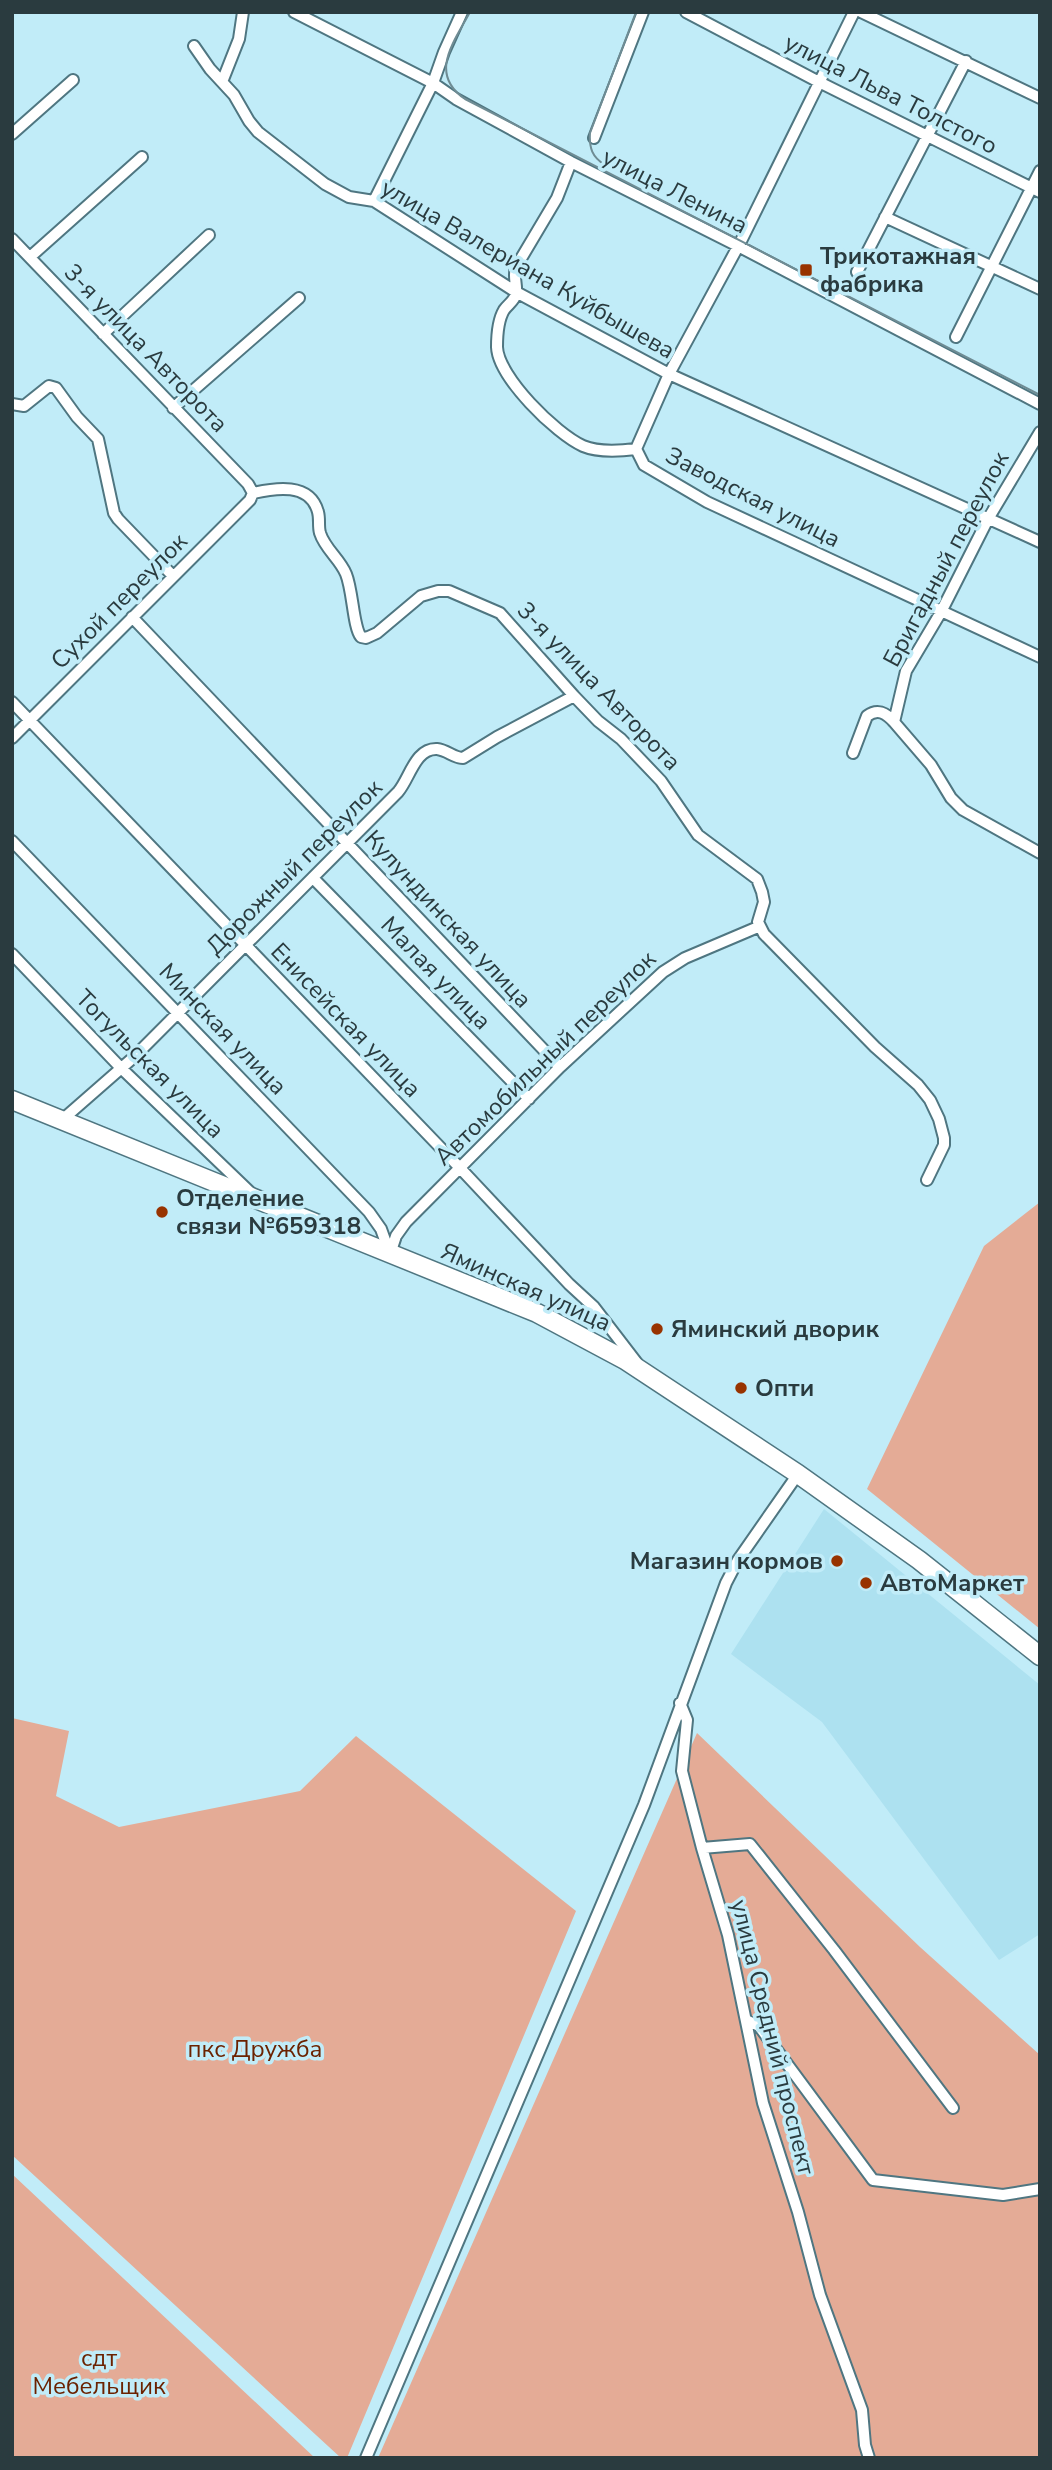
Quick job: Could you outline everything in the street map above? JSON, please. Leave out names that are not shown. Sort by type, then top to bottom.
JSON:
[{"type":"main road","name":"Яминская улица","points":[[12,1100],[537,1313],[587,1338],[644,1372],[797,1474],[919,1560],[1040,1656]]},
{"type":"street","points":[[222,82],[239,39],[243,12]]},
{"type":"street","name":"улица Ленина","points":[[294,12],[433,83],[456,99],[571,162],[1040,404]]},
{"type":"street","points":[[374,201],[433,83],[462,12]]},
{"type":"street","points":[[594,138],[643,12]]},
{"type":"street","name":"улица Льва Толстого","points":[[686,12],[927,137],[1036,190]]},
{"type":"street","points":[[636,449],[669,374],[738,246],[854,12]]},
{"type":"street","points":[[861,12],[1040,98]]},
{"type":"street","name":"улица Валериана Куйбышева","points":[[194,46],[234,95],[248,121],[258,132],[326,184],[349,197],[374,201],[516,292],[669,374],[1040,542]]},
{"type":"street","points":[[857,272],[965,61]]},
{"type":"street","points":[[12,134],[73,80]]},
{"type":"street","points":[[30,257],[142,157]]},
{"type":"street","points":[[516,292],[516,267],[557,198],[571,162]]},
{"type":"street","points":[[956,338],[991,266],[1036,190],[1040,172]]},
{"type":"street","points":[[885,217],[1040,289]]},
{"type":"street","points":[[103,334],[209,235]]},
{"type":"street","name":"3-я улица Авторота","points":[[12,239],[248,484],[253,493],[291,488],[313,502],[318,514],[321,537],[340,562],[347,578],[355,608],[357,632],[361,637],[366,638],[377,633],[421,596],[438,591],[449,591],[500,612],[574,696],[661,781],[705,842],[757,879],[764,902],[758,918],[758,927]]},
{"type":"street","name":"Заводская улица","points":[[516,292],[502,314],[498,338],[499,359],[516,387],[564,434],[591,448],[624,452],[636,449],[644,464],[699,498],[1040,656]]},
{"type":"street","points":[[173,408],[299,298]]},
{"type":"street","points":[[12,404],[24,406],[48,386],[55,387],[98,439],[114,513],[173,576]]},
{"type":"street","name":"Бригадный переулок","points":[[894,722],[906,671],[941,612],[988,519],[1040,432]]},
{"type":"street","name":"Сухой переулок","points":[[12,737],[250,500],[253,493]]},
{"type":"street","name":"Кулундинская улица","points":[[132,617],[560,1068]]},
{"type":"street","name":"Дорожный переулок","points":[[62,1120],[121,1069],[348,843],[398,792],[419,756],[438,749],[463,758],[574,696]]},
{"type":"street","name":"Енисейская улица","points":[[12,702],[594,1307],[644,1372]]},
{"type":"street","points":[[853,753],[867,716],[881,711],[931,765],[951,798],[963,810],[1040,853]]},
{"type":"street","name":"Минская улица","points":[[12,841],[369,1212],[381,1229],[390,1254]]},
{"type":"street","name":"Малая улица","points":[[313,878],[529,1099]]},
{"type":"street","points":[[758,927],[930,1100],[944,1145],[927,1180]]},
{"type":"street","name":"Автомобильный переулок","points":[[390,1254],[401,1228],[615,1015],[676,962],[758,927]]},
{"type":"street","name":"Тогульская улица","points":[[12,954],[121,1069],[260,1201]]},
{"type":"street","points":[[366,2458],[644,1805],[726,1583],[738,1560],[797,1474]]},
{"type":"street","name":"улица Средний проспект","points":[[680,1703],[687,1720],[682,1771],[728,1935],[763,2103],[798,2212],[820,2295],[862,2410],[869,2458]]},
{"type":"street","points":[[702,1848],[750,1844],[953,2108]]},
{"type":"street","points":[[746,2020],[759,2026],[873,2180],[1003,2195],[1040,2189]]},
{"type":"shaded area","points":[[824,1509],[1040,1685],[1040,1934],[999,1960],[822,1722],[731,1654]]},
{"type":"green space","points":[[1040,1202],[1040,1629],[867,1489],[984,1246]]},
{"type":"green space","name":"пкс Дружба","points":[[12,1718],[69,1731],[56,1796],[119,1827],[300,1791],[356,1736],[576,1911],[347,2458],[341,2458],[12,2155]]},
{"type":"green space","points":[[697,1733],[920,1947],[1040,2055],[1040,2458],[378,2458]]},
{"type":"green space","name":"сдт Мебельщик","points":[[12,2174],[315,2458],[12,2458]]},
{"type":"tram line","points":[[470,12],[452,46],[446,68],[454,89],[465,99],[1040,395]]},
{"type":"tram line","points":[[605,165],[592,152],[590,133],[636,12]]},
{"type":"place","name":"Трикотажная фабрика","points":[[806,270]]},
{"type":"place","name":"Отделение связи №659318","points":[[162,1212]]},
{"type":"place","name":"Яминский дворик","points":[[657,1329]]},
{"type":"place","name":"Опти","points":[[741,1388]]},
{"type":"place","name":"Магазин кормов","points":[[837,1561]]},
{"type":"place","name":"АвтоМаркет","points":[[866,1583]]}]
